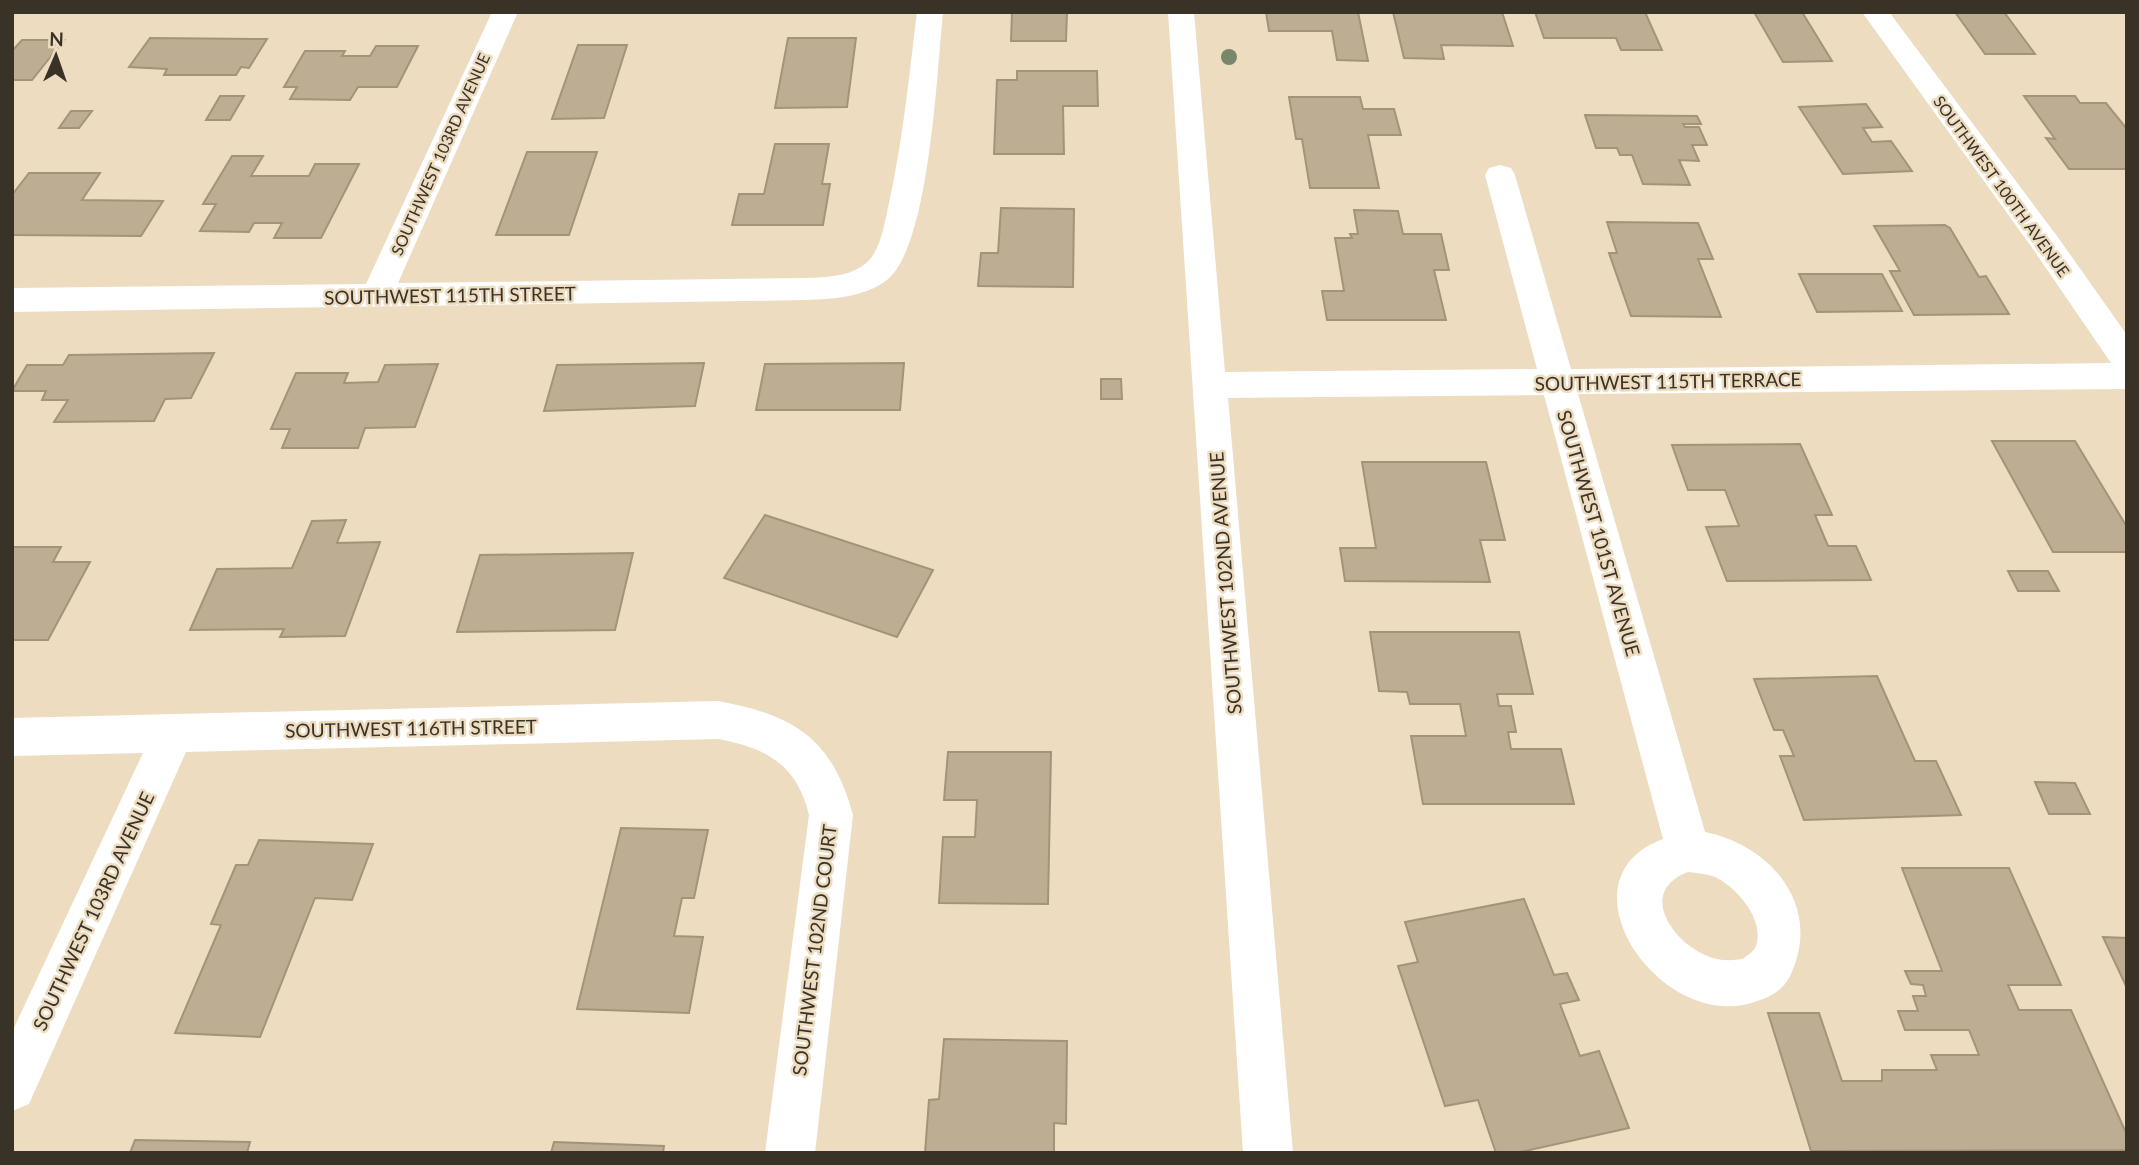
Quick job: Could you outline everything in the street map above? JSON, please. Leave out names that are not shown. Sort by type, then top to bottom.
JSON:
[{"type":"street","name":"SOUTHWEST 103RD AVENUE","points":[[376,296],[505,12]]},
{"type":"street","name":"SOUTHWEST 115TH STREET","points":[[14,302],[825,288],[845,285],[867,276],[882,265],[896,238],[905,202],[930,12]]},
{"type":"street","name":"SOUTHWEST 102ND AVENUE","points":[[1181,12],[1268,1153]]},
{"type":"street","name":"SOUTHWEST 100TH AVENUE","points":[[1875,12],[2046,244],[2127,361]]},
{"type":"street","name":"SOUTHWEST 101ST AVENUE","points":[[1500,175],[1688,851]]},
{"type":"street","name":"SOUTHWEST 115TH TERRACE","points":[[1210,385],[2127,376]]},
{"type":"street","name":"SOUTHWEST 116TH STREET","points":[[12,737],[718,720],[743,723],[767,732],[801,755]]},
{"type":"street","name":"SOUTHWEST 103RD AVENUE","points":[[12,1087],[173,734]]},
{"type":"street","name":"SOUTHWEST 102ND COURT","points":[[790,1153],[831,815],[821,782],[801,755]]},
{"type":"building","points":[[1012,12],[1067,12],[1066,41],[1011,41]]},
{"type":"building","points":[[1266,12],[1358,12],[1368,61],[1337,60],[1332,31],[1269,31]]},
{"type":"building","points":[[1393,12],[1502,12],[1513,46],[1441,45],[1444,59],[1404,58]]},
{"type":"building","points":[[1535,12],[1645,12],[1662,50],[1621,50],[1616,38],[1544,38]]},
{"type":"building","points":[[1754,12],[1802,12],[1832,61],[1783,62]]},
{"type":"building","points":[[1955,12],[2004,12],[2035,54],[1985,54]]},
{"type":"building","points":[[150,38],[267,39],[249,68],[241,67],[236,75],[164,75],[167,69],[129,67]]},
{"type":"building","points":[[788,38],[856,38],[847,107],[775,108]]},
{"type":"building","points":[[22,40],[64,40],[32,80],[12,80],[12,51]]},
{"type":"building","points":[[578,45],[627,45],[604,118],[552,119]]},
{"type":"building","points":[[376,46],[418,46],[397,87],[358,87],[350,100],[290,99],[297,87],[284,87],[305,51],[345,51],[342,56],[370,56]]},
{"type":"building","points":[[1017,71],[1097,71],[1098,106],[1063,106],[1064,154],[994,154],[997,80],[1017,80]]},
{"type":"building","points":[[220,96],[244,96],[230,120],[206,120]]},
{"type":"building","points":[[2024,96],[2075,96],[2080,103],[2106,103],[2127,129],[2127,169],[2069,169],[2046,138],[2055,139]]},
{"type":"building","points":[[1289,97],[1360,97],[1363,109],[1394,109],[1401,135],[1368,135],[1379,188],[1310,188],[1302,139],[1296,139]]},
{"type":"building","points":[[1866,104],[1882,127],[1863,128],[1872,142],[1891,141],[1912,171],[1843,174],[1799,107]]},
{"type":"building","points":[[71,111],[92,111],[79,128],[59,128]]},
{"type":"building","points":[[1585,115],[1697,116],[1701,124],[1683,124],[1685,127],[1699,127],[1707,145],[1692,145],[1699,161],[1679,160],[1690,185],[1643,184],[1632,155],[1620,155],[1617,148],[1596,148]]},
{"type":"building","points":[[775,144],[829,144],[822,184],[830,184],[823,225],[732,225],[739,194],[764,194]]},
{"type":"building","points":[[527,152],[597,152],[569,235],[496,235]]},
{"type":"building","points":[[232,156],[263,156],[251,176],[309,176],[315,164],[359,164],[321,238],[274,238],[282,223],[254,223],[249,232],[200,231],[216,204],[203,204]]},
{"type":"building","points":[[29,173],[100,173],[82,200],[163,201],[141,236],[12,235],[12,195]]},
{"type":"building","points":[[1001,208],[1074,209],[1073,287],[978,286],[981,253],[998,253]]},
{"type":"building","points":[[1354,210],[1398,211],[1403,234],[1441,234],[1449,270],[1434,270],[1446,320],[1327,320],[1322,291],[1344,291],[1335,238],[1352,238],[1350,234],[1358,234]]},
{"type":"building","points":[[1607,222],[1698,223],[1713,259],[1698,259],[1721,317],[1631,316],[1609,253],[1617,253]]},
{"type":"building","points":[[1945,225],[1950,228],[1979,277],[1986,276],[2009,314],[1914,315],[1890,271],[1900,271],[1874,226]]},
{"type":"building","points":[[1799,274],[1882,274],[1902,311],[1817,312]]},
{"type":"building","points":[[214,353],[191,398],[165,399],[154,421],[54,422],[68,400],[42,400],[46,391],[12,391],[27,365],[63,365],[69,355]]},
{"type":"building","points":[[704,363],[695,406],[544,411],[557,365]]},
{"type":"building","points":[[904,363],[900,410],[756,410],[765,364]]},
{"type":"building","points":[[438,364],[415,427],[365,428],[358,448],[282,448],[290,429],[271,429],[296,373],[348,373],[344,383],[378,382],[385,365]]},
{"type":"building","points":[[1101,379],[1121,379],[1122,399],[1101,399]]},
{"type":"building","points":[[1992,441],[2075,441],[2127,527],[2127,552],[2053,552]]},
{"type":"building","points":[[1800,444],[1832,515],[1815,515],[1828,546],[1856,546],[1871,580],[1727,581],[1706,527],[1739,526],[1725,490],[1688,490],[1672,445]]},
{"type":"building","points":[[1362,462],[1486,462],[1505,540],[1480,540],[1490,582],[1345,581],[1340,548],[1376,548]]},
{"type":"building","points":[[765,515],[933,570],[897,637],[724,578]]},
{"type":"building","points":[[346,520],[337,543],[380,542],[345,636],[280,637],[284,629],[190,630],[217,569],[292,568],[312,521]]},
{"type":"building","points":[[12,547],[61,547],[53,562],[90,562],[48,640],[12,640]]},
{"type":"building","points":[[633,553],[615,630],[457,632],[480,555]]},
{"type":"building","points":[[2008,571],[2048,571],[2059,591],[2018,591]]},
{"type":"building","points":[[1370,632],[1519,632],[1533,694],[1497,694],[1499,706],[1511,706],[1516,732],[1508,732],[1511,749],[1561,749],[1574,804],[1423,804],[1411,736],[1466,736],[1460,704],[1410,704],[1407,692],[1379,691]]},
{"type":"building","points":[[1877,676],[1915,761],[1936,761],[1961,815],[1804,820],[1780,756],[1794,756],[1783,730],[1774,730],[1754,679]]},
{"type":"building","points":[[948,752],[1051,752],[1048,904],[939,903],[943,837],[975,837],[977,800],[944,800]]},
{"type":"building","points":[[2035,782],[2075,783],[2090,814],[2049,814]]},
{"type":"building","points":[[621,828],[708,830],[694,898],[682,898],[674,936],[703,937],[689,1013],[577,1009]]},
{"type":"building","points":[[259,840],[373,844],[352,900],[315,898],[260,1037],[175,1033],[221,925],[211,924],[236,865],[248,865]]},
{"type":"building","points":[[1902,868],[2009,868],[2061,985],[2008,985],[2019,1010],[2071,1010],[2127,1135],[2127,1150],[1811,1151],[1768,1013],[1819,1013],[1842,1081],[1882,1081],[1882,1070],[1937,1070],[1931,1055],[1979,1055],[1969,1030],[1905,1030],[1898,1011],[1918,1011],[1913,996],[1926,996],[1923,985],[1911,984],[1905,971],[1942,971]]},
{"type":"building","points":[[1524,899],[1554,975],[1567,973],[1579,1000],[1560,1004],[1580,1056],[1599,1051],[1629,1128],[1516,1153],[1496,1153],[1478,1100],[1445,1106],[1398,966],[1418,962],[1405,922]]},
{"type":"building","points":[[2103,937],[2127,938],[2127,988]]},
{"type":"building","points":[[944,1039],[1067,1041],[1066,1124],[1054,1123],[1054,1153],[925,1153],[929,1100],[939,1099]]},
{"type":"building","points":[[135,1140],[250,1142],[247,1153],[130,1153]]},
{"type":"building","points":[[554,1142],[664,1146],[663,1153],[551,1153]]}]
